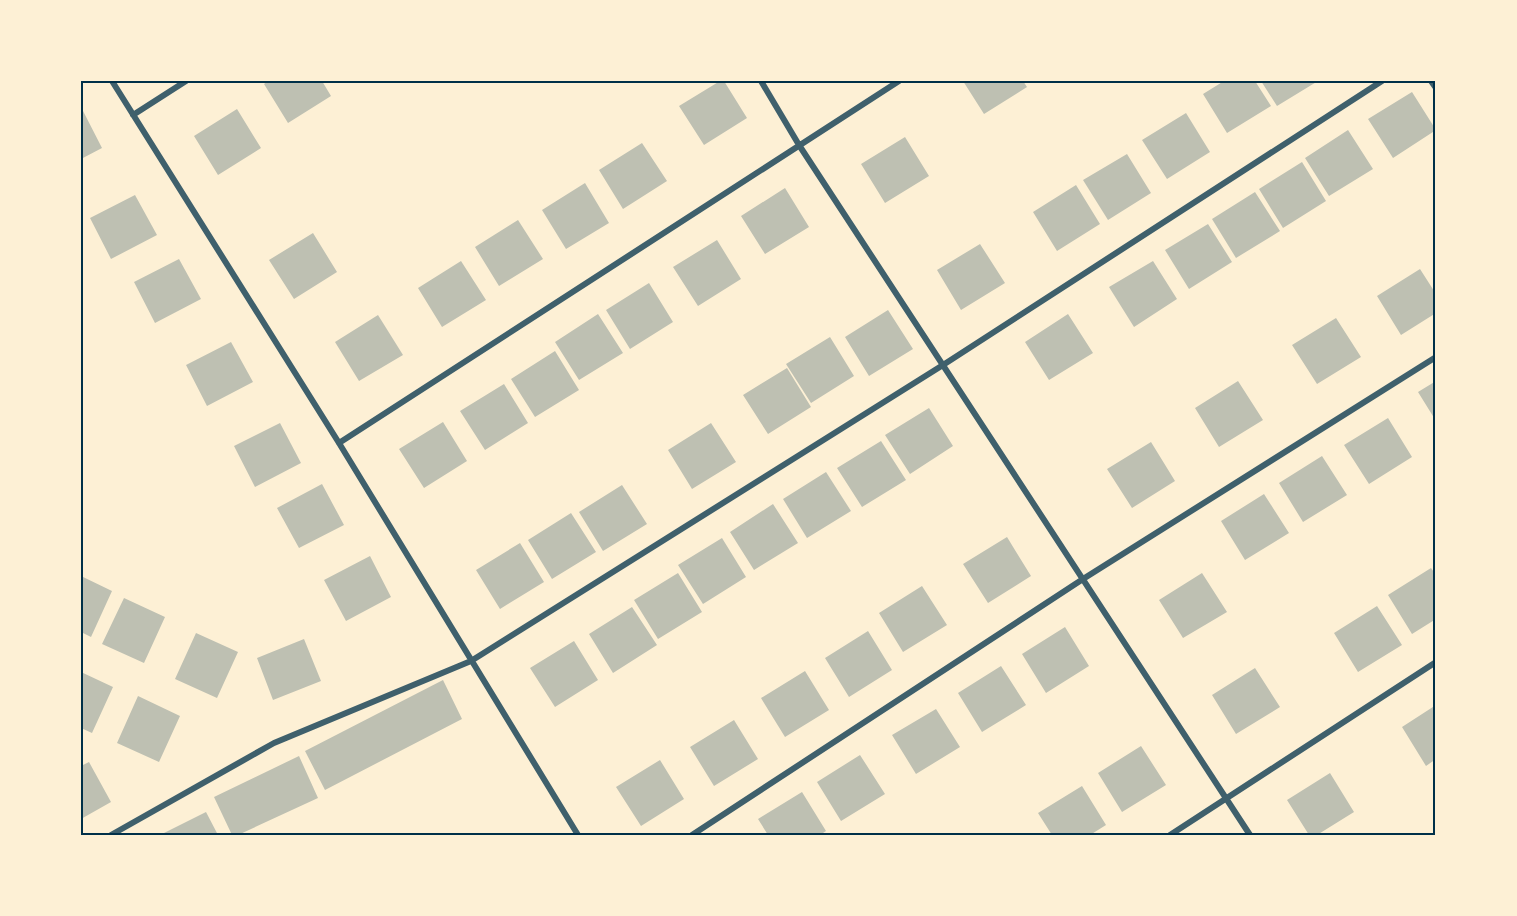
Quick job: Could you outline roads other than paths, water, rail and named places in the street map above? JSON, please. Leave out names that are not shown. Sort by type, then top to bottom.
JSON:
[{"type":"street","points":[[112,81],[339,443],[578,835]]},
{"type":"street","points":[[133,115],[186,81]]},
{"type":"street","points":[[761,81],[799,145],[1250,835]]},
{"type":"street","points":[[339,443],[899,81]]},
{"type":"street","points":[[111,835],[274,743],[471,661],[943,365],[1382,81]]},
{"type":"street","points":[[1431,81],[1436,88]]},
{"type":"street","points":[[692,835],[1083,579],[1436,357]]},
{"type":"street","points":[[1170,835],[1436,662]]}]
